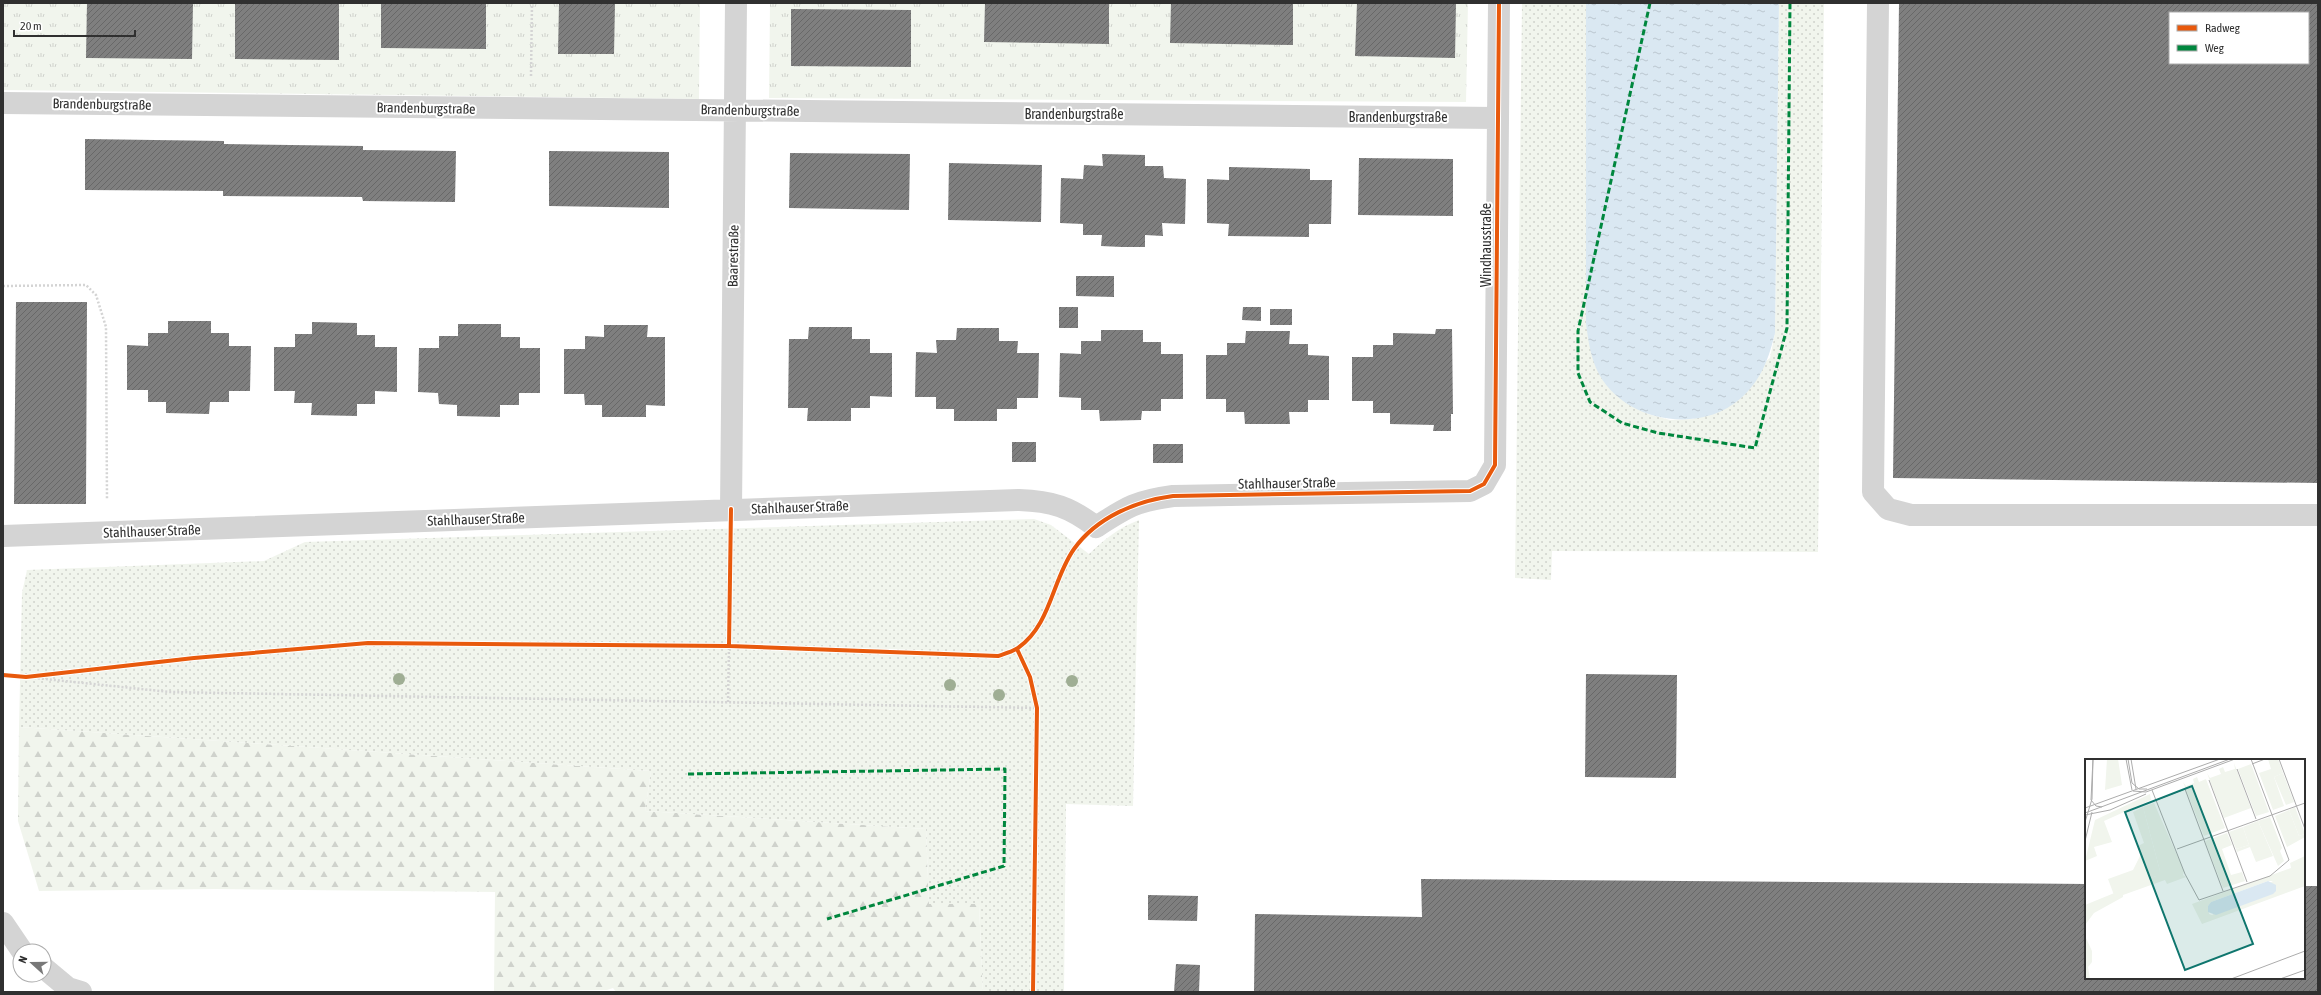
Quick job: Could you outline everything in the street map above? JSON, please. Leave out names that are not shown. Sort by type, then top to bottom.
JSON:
[{"type":"street","name":"Baarestraße","points":[[731,509],[736,3]]},
{"type":"street","name":"Windhausstraße","points":[[1484,484],[1495,465],[1499,3]]},
{"type":"street","points":[[1878,3],[1873,492],[1888,509],[1911,515],[2318,515]]},
{"type":"street","name":"Brandenburgstraße","points":[[3,103],[1497,118]]},
{"type":"street","name":"Stahlhauser Straße","points":[[3,536],[731,509],[1044,501],[1062,506],[1096,527],[1127,506],[1149,499],[1173,496],[1470,491],[1484,484]]},
{"type":"street","points":[[3,923],[17,943]]},
{"type":"street","points":[[52,975],[68,988],[81,992]]},
{"type":"path","points":[[530,109],[532,3]]},
{"type":"path","points":[[3,286],[86,285],[96,295],[106,327],[107,501],[115,501]]},
{"type":"path","points":[[722,646],[737,646]]},
{"type":"path","points":[[728,702],[729,646]]},
{"type":"path","points":[[26,677],[56,674]]},
{"type":"path","points":[[26,677],[170,692],[1037,708]]},
{"type":"green space","points":[[3,3],[700,3],[699,99],[3,90]]},
{"type":"green space","points":[[770,3],[1468,3],[1466,102],[769,98]]},
{"type":"green space","points":[[1522,3],[1586,3],[1586,323],[1627,403],[1648,414],[1670,420],[1693,419],[1770,358],[1775,333],[1779,3],[1824,3],[1818,552],[1552,551],[1551,580],[1515,578]]},
{"type":"green space","points":[[1034,519],[1051,525],[1089,554],[1112,534],[1139,520],[1133,806],[1066,804],[1064,992],[983,992],[979,904],[929,904],[926,829],[645,811],[651,771],[19,727],[22,593],[27,570],[264,561],[305,542]]},
{"type":"green space","points":[[19,727],[651,771],[645,811],[926,829],[929,904],[979,904],[983,992],[616,992],[613,988],[607,990],[494,991],[495,892],[215,889],[39,891],[18,821]]},
{"type":"water","points":[[1586,3],[1779,3],[1775,333],[1763,369],[1759,377],[1747,392],[1740,399],[1723,410],[1703,417],[1682,419],[1661,417],[1641,411],[1622,400],[1607,386],[1596,368],[1592,357],[1586,323]]},
{"type":"building","points":[[87,3],[193,3],[192,59],[86,58]]},
{"type":"building","points":[[235,3],[339,4],[339,60],[235,59]]},
{"type":"building","points":[[381,3],[486,3],[486,49],[381,48]]},
{"type":"building","points":[[559,3],[615,3],[614,54],[558,54]]},
{"type":"building","points":[[985,3],[1109,3],[1109,44],[984,42]]},
{"type":"building","points":[[1171,3],[1293,3],[1293,45],[1170,43]]},
{"type":"building","points":[[1357,3],[1456,3],[1455,58],[1355,56]]},
{"type":"building","points":[[1899,3],[2318,3],[2318,483],[1893,478]]},
{"type":"building","points":[[791,9],[911,10],[911,67],[791,66]]},
{"type":"building","points":[[85,139],[224,141],[224,144],[363,146],[363,150],[456,151],[455,202],[363,201],[362,197],[223,196],[223,191],[85,190]]},
{"type":"building","points":[[549,151],[669,152],[669,208],[549,206]]},
{"type":"building","points":[[790,153],[910,154],[909,210],[789,208]]},
{"type":"building","points":[[1102,154],[1145,155],[1145,166],[1163,166],[1164,178],[1186,179],[1185,224],[1162,223],[1163,236],[1145,235],[1145,247],[1122,247],[1101,246],[1102,235],[1083,235],[1083,224],[1060,223],[1061,178],[1083,179],[1084,165],[1103,166]]},
{"type":"building","points":[[1359,158],[1453,159],[1453,216],[1358,215]]},
{"type":"building","points":[[949,163],[1042,165],[1041,222],[948,220]]},
{"type":"building","points":[[1229,167],[1310,169],[1310,180],[1332,180],[1331,224],[1309,224],[1309,237],[1228,236],[1229,224],[1207,223],[1207,179],[1229,180]]},
{"type":"building","points":[[1076,276],[1114,276],[1114,297],[1076,296]]},
{"type":"building","points":[[16,302],[87,302],[86,504],[14,504]]},
{"type":"building","points":[[1059,307],[1078,307],[1078,328],[1059,328]]},
{"type":"building","points":[[1243,307],[1261,307],[1261,321],[1242,320]]},
{"type":"building","points":[[1270,309],[1292,309],[1292,325],[1270,325]]},
{"type":"building","points":[[168,321],[211,321],[211,333],[229,333],[229,346],[251,346],[250,391],[229,391],[229,402],[210,402],[209,414],[166,413],[166,402],[148,402],[148,390],[127,390],[127,345],[148,346],[148,333],[168,333]]},
{"type":"building","points":[[312,322],[357,323],[357,335],[375,335],[375,347],[397,347],[397,392],[375,391],[375,404],[357,404],[357,416],[311,415],[312,403],[294,403],[295,391],[274,391],[274,347],[295,347],[295,334],[312,334]]},
{"type":"building","points":[[458,324],[501,324],[501,337],[520,337],[520,348],[540,348],[540,393],[519,393],[519,405],[500,405],[500,417],[457,416],[457,405],[439,404],[438,393],[418,392],[419,348],[439,348],[439,336],[458,336]]},
{"type":"building","points":[[604,325],[648,325],[647,337],[665,337],[665,406],[646,405],[646,417],[602,417],[602,405],[585,405],[584,394],[564,394],[564,349],[585,349],[585,336],[604,337]]},
{"type":"building","points":[[809,327],[852,327],[852,339],[870,339],[870,353],[892,353],[892,397],[870,396],[870,408],[851,408],[851,421],[807,421],[808,408],[788,408],[789,339],[808,339]]},
{"type":"building","points":[[957,328],[999,328],[999,341],[1018,341],[1017,353],[1039,353],[1038,398],[1017,398],[1017,409],[997,409],[997,421],[954,421],[954,409],[936,409],[936,397],[915,397],[916,352],[937,353],[936,340],[956,340]]},
{"type":"building","points":[[1436,329],[1452,329],[1453,414],[1451,414],[1451,431],[1433,431],[1434,425],[1390,424],[1390,413],[1373,413],[1373,401],[1352,401],[1352,357],[1373,357],[1373,345],[1393,345],[1393,333],[1435,334]]},
{"type":"building","points":[[1101,330],[1143,330],[1143,342],[1161,342],[1161,354],[1183,354],[1183,399],[1161,399],[1161,411],[1142,411],[1141,420],[1100,421],[1099,410],[1081,410],[1081,398],[1059,397],[1060,353],[1081,354],[1081,341],[1101,341]]},
{"type":"building","points":[[1246,331],[1290,331],[1289,344],[1308,344],[1308,355],[1329,356],[1329,400],[1308,400],[1308,412],[1289,412],[1290,424],[1245,424],[1244,412],[1226,412],[1226,399],[1206,399],[1206,355],[1227,355],[1227,343],[1245,343]]},
{"type":"building","points":[[1012,442],[1036,442],[1036,462],[1012,462]]},
{"type":"building","points":[[1153,444],[1183,444],[1183,463],[1153,463]]},
{"type":"building","points":[[1586,674],[1677,675],[1676,778],[1585,777]]},
{"type":"building","points":[[1421,879],[2085,884],[2085,979],[2305,979],[2305,886],[2318,886],[2318,992],[1254,992],[1255,914],[1422,917]]},
{"type":"building","points":[[1148,895],[1198,896],[1197,921],[1148,920]]},
{"type":"building","points":[[1176,964],[1200,965],[1199,992],[1174,992]]},
{"type":"marked path","points":[[1650,3],[1578,331],[1578,373],[1590,402],[1622,423],[1658,433],[1755,448],[1787,328],[1790,3]]},
{"type":"marked path","points":[[688,774],[1005,769],[1004,866],[827,919]]},
{"type":"cycle path","points":[[3,675],[26,677],[194,658],[368,643],[729,646],[998,656],[1018,648],[1038,627],[1067,561],[1083,538],[1106,519],[1118,512],[1145,502],[1173,496],[1470,491],[1484,484],[1495,465],[1499,3]]},
{"type":"cycle path","points":[[729,646],[731,509]]},
{"type":"cycle path","points":[[1017,649],[1030,677],[1037,708],[1033,992]]}]
